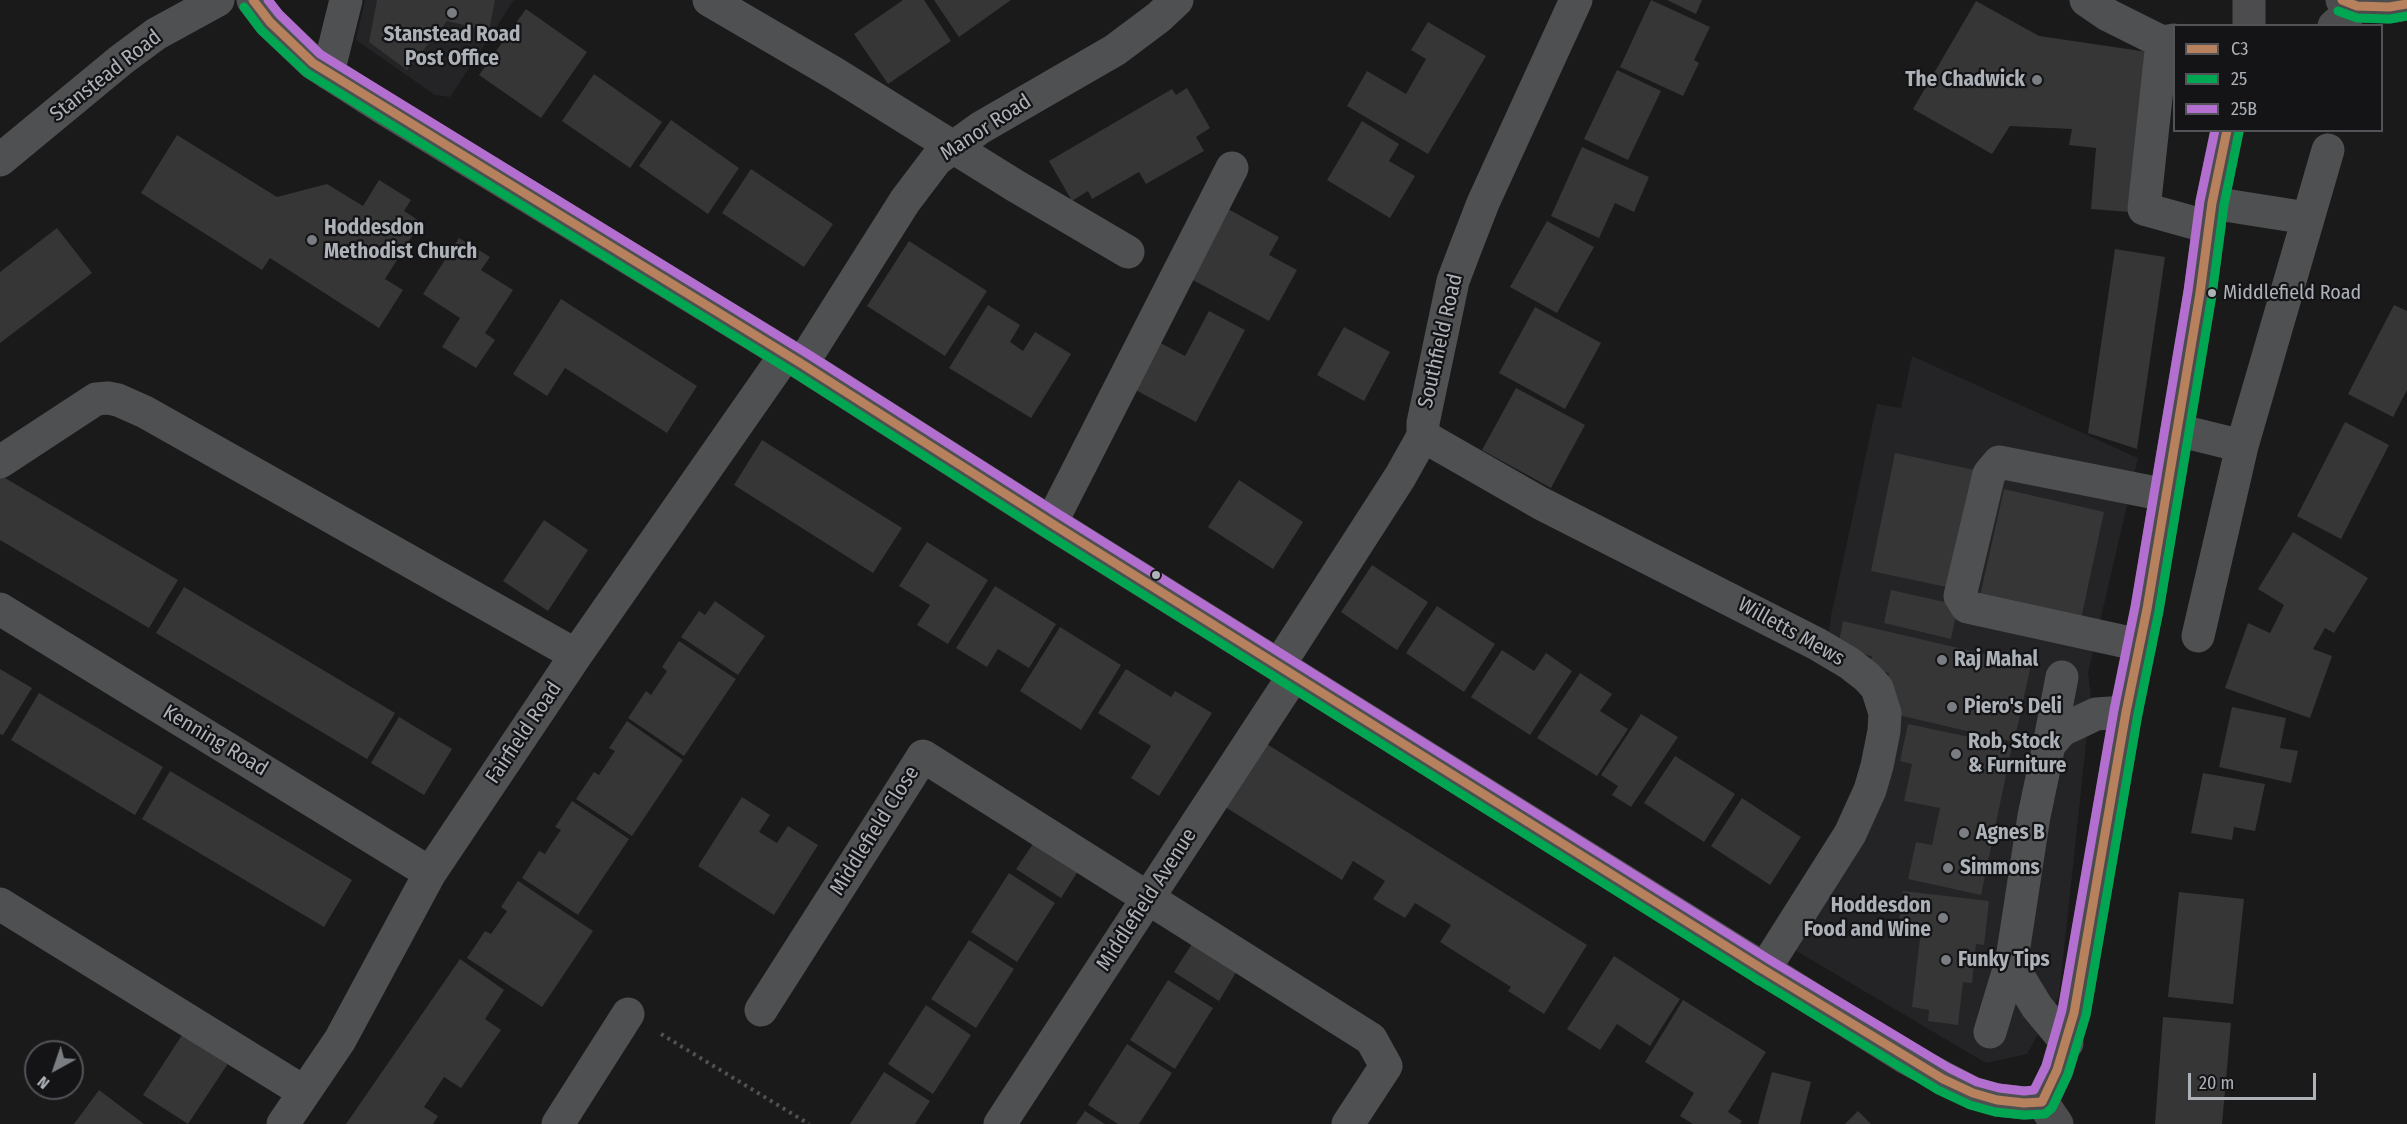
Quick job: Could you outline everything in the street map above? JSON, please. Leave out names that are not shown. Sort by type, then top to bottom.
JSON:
[{"type":"main road","points":[[2249,0],[2249,24]]},
{"type":"main road","points":[[2344,10],[2389,7],[2407,3]]},
{"type":"main road","points":[[2049,1113],[2074,1013],[2166,495],[2210,215],[2227,132]]},
{"type":"street","name":"Stanstead Road","points":[[0,160],[156,34],[218,0]]},
{"type":"street","points":[[253,0],[293,46],[328,73],[794,359],[1764,970],[1908,1059],[1972,1094],[2024,1103],[2049,1113]]},
{"type":"street","points":[[328,73],[346,0]]},
{"type":"street","points":[[709,0],[834,73],[952,147],[1128,252]]},
{"type":"street","name":"Manor Road","points":[[794,359],[936,159],[1006,112],[1115,50],[1178,0]]},
{"type":"street","name":"Southfield Road","points":[[1286,670],[1423,436],[1423,423],[1453,281],[1460,261],[1576,0]]},
{"type":"street","points":[[2086,0],[2108,15],[2168,41],[2144,209],[2210,215],[2307,218]]},
{"type":"street","points":[[2198,636],[2242,446],[2328,150]]},
{"type":"street","points":[[1052,523],[1232,168]]},
{"type":"street","name":"Fairfield Road","points":[[282,1124],[339,1040],[430,873],[576,655],[794,359]]},
{"type":"street","points":[[0,462],[90,402],[108,398],[118,400],[145,412],[576,655]]},
{"type":"street","points":[[2177,430],[2242,446]]},
{"type":"street","name":"Willetts Mews","points":[[1423,436],[1540,503],[1849,663],[1867,676],[1877,688],[1885,713],[1884,731],[1870,790],[1850,834],[1764,970]]},
{"type":"street","points":[[2140,645],[1967,607],[1960,596],[1989,474],[1999,462],[2166,495]]},
{"type":"street","name":"Kenning Road","points":[[0,609],[430,873]]},
{"type":"street","name":"Middlefield Avenue","points":[[1000,1124],[1149,898],[1286,670]]},
{"type":"street","points":[[1990,1032],[2012,958],[2034,816],[2062,677]]},
{"type":"street","points":[[2049,745],[2062,730],[2074,723],[2096,714],[2126,712]]},
{"type":"street","name":"Middlefield Close","points":[[761,1010],[923,756],[1149,898]]},
{"type":"street","points":[[1149,898],[1371,1039],[1386,1066],[1348,1124]]},
{"type":"street","points":[[0,904],[304,1092]]},
{"type":"street","points":[[2012,958],[2017,974],[2037,1007],[2067,1043]]},
{"type":"street","points":[[558,1124],[628,1014]]},
{"type":"path","points":[[628,1014],[809,1124]]},
{"type":"shaded area","points":[[365,0],[514,0],[450,97],[435,95],[356,40]]},
{"type":"shaded area","points":[[1912,356],[2138,458],[2088,673],[2091,697],[2059,996],[2027,1054],[1986,1063],[1793,949],[1890,690],[1828,639],[1877,404],[1901,408]]},
{"type":"building","points":[[377,0],[495,0],[489,31],[447,21],[407,70],[369,42]]},
{"type":"building","points":[[903,0],[924,0],[951,41],[888,84],[854,34]]},
{"type":"building","points":[[934,0],[1011,0],[959,37]]},
{"type":"building","points":[[1651,0],[1710,27],[1694,60],[1699,63],[1683,96],[1620,67]]},
{"type":"building","points":[[1667,0],[1702,0],[1696,14]]},
{"type":"building","name":"The Chadwick","points":[[1976,1],[2039,36],[2148,52],[2130,212],[2091,209],[2096,148],[2069,145],[2072,129],[2010,126],[1992,154],[1913,109]]},
{"type":"building","points":[[526,9],[587,52],[541,118],[479,75]]},
{"type":"building","points":[[1428,22],[1486,56],[1428,154],[1347,106],[1367,71],[1406,94],[1426,59],[1411,50]]},
{"type":"building","points":[[1617,70],[1661,91],[1628,160],[1584,139]]},
{"type":"building","points":[[594,74],[662,122],[630,168],[562,121]]},
{"type":"building","points":[[1187,88],[1210,128],[1196,137],[1204,151],[1146,184],[1139,172],[1092,199],[1088,191],[1072,201],[1049,161],[1172,89],[1176,95]]},
{"type":"building","points":[[671,120],[739,168],[708,214],[639,166]]},
{"type":"building","points":[[1362,121],[1399,144],[1389,161],[1415,176],[1390,218],[1327,180]]},
{"type":"building","name":"Hoddesdon Methodist Church","points":[[177,135],[277,197],[327,184],[363,206],[379,180],[411,200],[404,211],[421,222],[385,279],[403,290],[379,328],[270,258],[262,270],[141,193]]},
{"type":"building","points":[[1582,147],[1649,177],[1634,212],[1615,203],[1599,238],[1551,216]]},
{"type":"building","points":[[751,169],[833,224],[804,267],[722,213]]},
{"type":"building","points":[[1228,209],[1279,237],[1269,255],[1297,270],[1269,321],[1191,279]]},
{"type":"building","points":[[1547,221],[1594,247],[1557,313],[1510,287]]},
{"type":"building","points":[[57,228],[92,273],[0,343],[0,272]]},
{"type":"building","points":[[459,238],[490,257],[481,270],[513,290],[485,333],[495,340],[476,368],[442,347],[460,318],[423,294]]},
{"type":"building","points":[[909,241],[987,291],[945,356],[867,306]]},
{"type":"building","points":[[2115,249],[2165,257],[2137,449],[2088,433]]},
{"type":"building","points":[[561,299],[697,386],[667,433],[565,368],[547,396],[513,374]]},
{"type":"building","points":[[988,305],[1020,325],[1010,342],[1023,351],[1035,332],[1071,354],[1031,418],[949,368]]},
{"type":"building","points":[[2394,305],[2407,311],[2407,390],[2393,417],[2348,394]]},
{"type":"building","points":[[1535,307],[1601,343],[1565,409],[1499,373]]},
{"type":"building","points":[[1209,311],[1245,330],[1196,422],[1126,385],[1151,338],[1185,356]]},
{"type":"building","points":[[1344,327],[1390,352],[1364,401],[1317,375]]},
{"type":"building","points":[[1516,388],[1585,425],[1551,488],[1482,450]]},
{"type":"building","points":[[2345,422],[2389,445],[2341,539],[2297,516]]},
{"type":"building","points":[[762,440],[902,528],[873,573],[734,485]]},
{"type":"building","points":[[1895,453],[1975,470],[1951,588],[1871,571]]},
{"type":"building","points":[[0,475],[178,580],[149,628],[0,540]]},
{"type":"building","points":[[1239,480],[1303,522],[1273,569],[1208,527]]},
{"type":"building","points":[[2004,489],[2104,512],[2081,619],[1980,596]]},
{"type":"building","points":[[544,520],[588,550],[548,611],[503,581]]},
{"type":"building","points":[[2293,532],[2368,578],[2334,633],[2325,628],[2313,649],[2332,656],[2310,718],[2225,688],[2248,623],[2270,633],[2284,605],[2258,589]]},
{"type":"building","points":[[927,542],[988,580],[948,644],[917,625],[930,605],[899,586]]},
{"type":"building","points":[[1372,565],[1428,602],[1397,650],[1341,612]]},
{"type":"building","points":[[995,586],[1056,624],[1029,668],[998,649],[987,667],[956,648]]},
{"type":"building","points":[[184,587],[395,713],[367,759],[156,633]]},
{"type":"building","points":[[1891,590],[1958,605],[1951,639],[1884,623]]},
{"type":"building","points":[[715,601],[765,636],[738,675],[681,637],[699,611],[705,615]]},
{"type":"building","points":[[1437,606],[1495,644],[1464,692],[1406,653]]},
{"type":"building","points":[[1843,621],[2031,665],[2014,742],[1881,711],[1889,673],[1869,668],[1872,656],[1838,648]]},
{"type":"building","points":[[1060,627],[1121,665],[1081,730],[1020,691]]},
{"type":"building","points":[[679,641],[736,679],[684,756],[628,718],[646,691],[651,695],[667,671],[662,667]]},
{"type":"building","points":[[1502,650],[1534,671],[1546,653],[1572,671],[1530,735],[1471,697]]},
{"type":"building","points":[[0,669],[32,688],[3,735],[0,734]]},
{"type":"building","points":[[1126,669],[1171,697],[1175,691],[1212,713],[1159,796],[1131,778],[1151,746],[1098,713]]},
{"type":"building","points":[[1580,673],[1612,694],[1600,711],[1628,729],[1597,776],[1537,738]]},
{"type":"building","points":[[39,693],[163,767],[135,815],[11,740]]},
{"type":"building","points":[[2232,707],[2286,718],[2280,748],[2298,751],[2291,783],[2219,767]]},
{"type":"building","points":[[1641,714],[1678,737],[1631,807],[1612,795],[1618,786],[1601,775]]},
{"type":"building","points":[[399,717],[452,749],[424,795],[371,763]]},
{"type":"building","points":[[627,721],[683,760],[632,836],[576,799],[594,772],[599,775],[615,751],[609,748]]},
{"type":"building","points":[[1908,724],[2012,746],[1981,895],[1908,879],[1916,842],[1932,845],[1940,808],[1904,801],[1912,764],[1900,761]]},
{"type":"building","points":[[1262,741],[1587,945],[1544,1014],[1508,991],[1511,987],[1440,942],[1451,925],[1415,903],[1405,918],[1373,899],[1385,881],[1353,861],[1342,880],[1222,805]]},
{"type":"building","points":[[1675,756],[1735,794],[1704,842],[1644,803]]},
{"type":"building","points":[[170,771],[352,880],[324,927],[142,819]]},
{"type":"building","points":[[2203,773],[2265,784],[2255,831],[2234,827],[2232,840],[2191,833]]},
{"type":"building","points":[[742,797],[770,815],[759,832],[777,843],[788,826],[818,845],[774,915],[698,866]]},
{"type":"building","points":[[1742,798],[1801,837],[1770,885],[1711,846]]},
{"type":"building","points":[[572,801],[629,839],[578,915],[522,878],[539,851],[545,854],[561,830],[555,827]]},
{"type":"building","points":[[1037,838],[1080,868],[1061,898],[1016,869]]},
{"type":"building","points":[[1009,873],[1055,903],[1017,962],[971,932]]},
{"type":"building","points":[[518,881],[593,931],[542,1007],[467,958],[485,931],[491,934],[507,911],[501,907]]},
{"type":"building","points":[[1903,891],[1989,901],[1984,945],[1976,944],[1972,983],[1963,982],[1958,1025],[1928,1021],[1929,1010],[1912,1007],[1920,938],[1897,935]]},
{"type":"building","points":[[2179,892],[2244,899],[2233,1004],[2168,997]]},
{"type":"building","points":[[969,940],[1014,969],[976,1028],[931,999]]},
{"type":"building","points":[[1194,941],[1238,969],[1219,1001],[1174,972]]},
{"type":"building","points":[[1614,956],[1680,999],[1650,1046],[1617,1024],[1600,1050],[1567,1029]]},
{"type":"building","points":[[460,959],[504,990],[485,1019],[501,1030],[461,1088],[444,1077],[424,1107],[438,1116],[433,1124],[346,1124]]},
{"type":"building","points":[[1168,980],[1213,1008],[1175,1069],[1130,1040]]},
{"type":"building","points":[[1683,1000],[1766,1052],[1728,1112],[1742,1121],[1740,1124],[1693,1124],[1680,1116],[1694,1093],[1645,1062]]},
{"type":"building","points":[[926,1005],[971,1035],[933,1094],[888,1064]]},
{"type":"building","points":[[2163,1017],[2231,1023],[2222,1124],[2155,1124]]},
{"type":"building","points":[[184,1032],[229,1062],[188,1124],[143,1095]]},
{"type":"building","points":[[1127,1044],[1172,1073],[1139,1124],[1118,1124],[1088,1105]]},
{"type":"building","points":[[884,1072],[930,1101],[915,1124],[850,1124]]},
{"type":"building","points":[[1772,1072],[1811,1082],[1800,1124],[1758,1124]]},
{"type":"building","points":[[99,1090],[144,1124],[74,1124]]},
{"type":"building","points":[[1085,1111],[1105,1124],[1076,1124]]},
{"type":"building","points":[[1858,1111],[1871,1124],[1845,1124]]},
{"type":"transit line","name":"C3","points":[[253,0],[270,22],[313,63],[802,364],[1051,523],[1764,970],[1943,1079],[1973,1093],[1997,1100],[2024,1103],[2042,1102],[2057,1070],[2074,1013],[2126,712],[2147,609],[2200,293],[2212,203],[2227,132]]},
{"type":"transit line","name":"25B","points":[[268,0],[320,54],[808,354],[1057,513],[1770,960],[1949,1068],[1977,1082],[2024,1091],[2034,1090],[2046,1066],[2062,1010],[2114,710],[2135,607],[2188,291],[2200,201],[2215,132]]},
{"type":"transit line","name":"C3","points":[[2342,0],[2357,6],[2389,7],[2407,4]]},
{"type":"transit line","name":"25","points":[[244,7],[261,30],[307,73],[796,374],[1045,533],[1758,980],[1938,1090],[1970,1105],[1995,1112],[2024,1115],[2045,1114],[2052,1108],[2068,1074],[2086,1015],[2138,714],[2159,611],[2212,295],[2224,205],[2239,132]]},
{"type":"transit line","name":"25","points":[[2338,11],[2357,18],[2390,19],[2407,16]]},
{"type":"place","name":"Stanstead Road Post Office","points":[[452,13]]},
{"type":"place","name":"The Chadwick","points":[[2037,80]]},
{"type":"place","name":"Hoddesdon Methodist Church","points":[[312,240]]},
{"type":"place","name":"Middlefield Road","points":[[2212,293]]},
{"type":"place","name":"Raj Mahal","points":[[1942,660]]},
{"type":"place","name":"Piero's Deli","points":[[1952,707]]},
{"type":"place","name":"Rob, Stock & Furniture","points":[[1956,754]]},
{"type":"place","name":"Agnes B","points":[[1964,833]]},
{"type":"place","name":"Simmons","points":[[1948,868]]},
{"type":"place","name":"Hoddesdon Food and Wine","points":[[1943,918]]},
{"type":"place","name":"Funky Tips","points":[[1946,960]]}]
